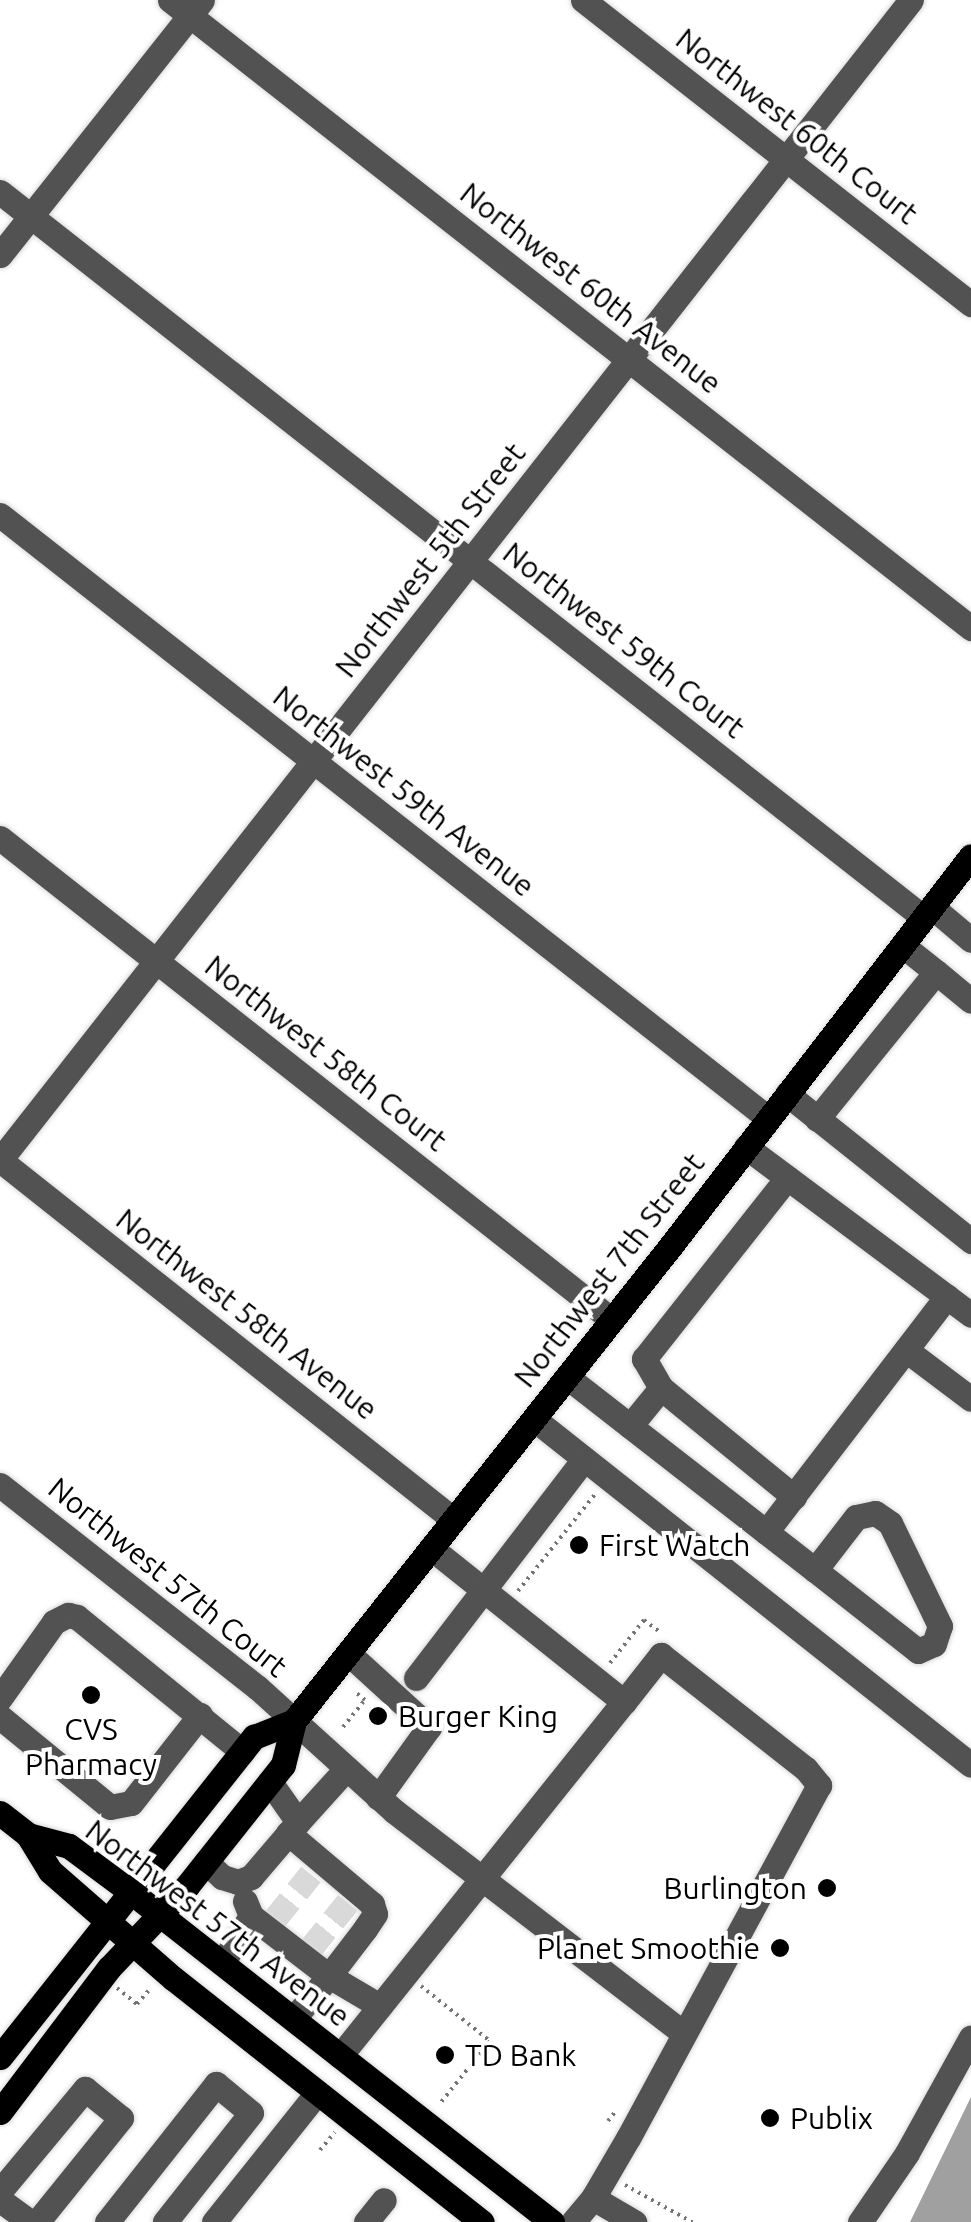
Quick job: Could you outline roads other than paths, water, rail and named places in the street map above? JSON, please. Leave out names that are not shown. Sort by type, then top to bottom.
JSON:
[{"type":"main road","name":"Northwest 7th Street","points":[[0,2112],[94,1987],[206,1862],[270,1782],[283,1765],[294,1721],[612,1320],[971,856]]},
{"type":"main road","name":"Northwest 7th Street","points":[[0,2058],[254,1737],[294,1721]]},
{"type":"main road","points":[[0,1813],[28,1835]]},
{"type":"main road","name":"Northwest 57th Avenue","points":[[28,1835],[69,1846],[223,1962],[552,2222]]},
{"type":"main road","name":"Northwest 57th Avenue","points":[[28,1835],[50,1871],[134,1943],[317,2093],[482,2219]]},
{"type":"street","name":"Northwest 60th Court","points":[[583,0],[971,304]]},
{"type":"street","name":"Northwest 5th Street","points":[[0,1160],[912,0]]},
{"type":"street","points":[[0,255],[187,5]]},
{"type":"street","name":"Northwest 60th Avenue","points":[[187,5],[971,628]]},
{"type":"street","name":"Northwest 59th Court","points":[[0,192],[927,912],[971,940]]},
{"type":"street","name":"Northwest 59th Avenue","points":[[0,515],[768,1118]]},
{"type":"street","name":"Northwest 58th Court","points":[[0,838],[612,1320]]},
{"type":"street","points":[[902,944],[971,1001]]},
{"type":"street","points":[[818,1119],[936,972]]},
{"type":"street","points":[[787,1094],[971,1241]]},
{"type":"street","points":[[746,1147],[971,1315]]},
{"type":"street","name":"Northwest 58th Avenue","points":[[0,1160],[454,1520]]},
{"type":"street","points":[[787,1178],[644,1359],[661,1388],[794,1496]]},
{"type":"street","points":[[766,1532],[947,1296]]},
{"type":"street","points":[[906,1350],[971,1399]]},
{"type":"street","points":[[567,1377],[918,1651],[934,1644],[940,1626],[890,1523],[874,1513],[856,1516],[815,1570]]},
{"type":"street","points":[[630,1426],[661,1388]]},
{"type":"street","points":[[534,1419],[971,1765]]},
{"type":"street","points":[[416,1678],[584,1460]]},
{"type":"street","name":"Northwest 57th Court","points":[[0,1485],[294,1721],[378,1798],[683,2034]]},
{"type":"street","points":[[432,1548],[624,1702]]},
{"type":"street","points":[[0,1698],[54,1622],[68,1615],[77,1617],[242,1751]]},
{"type":"street","points":[[348,1653],[430,1727],[378,1798]]},
{"type":"street","points":[[340,2056],[661,1655],[806,1769],[819,1784],[593,2198],[573,2222]]},
{"type":"street","points":[[0,1718],[110,1807],[131,1803],[200,1715]]},
{"type":"street","points":[[206,1862],[222,1877],[238,1882],[251,1877],[346,1769]]},
{"type":"street","points":[[270,1782],[317,1867],[375,1914],[294,2018]]},
{"type":"street","points":[[238,1882],[264,1922],[307,1953],[328,1976],[380,2006]]},
{"type":"street","points":[[223,1962],[264,1922]]},
{"type":"street","points":[[860,2222],[907,2152],[971,2036]]},
{"type":"street","points":[[107,2222],[216,2084],[250,2112],[165,2222]]},
{"type":"street","points":[[0,2192],[85,2089],[122,2118],[34,2222],[0,2200]]},
{"type":"street","points":[[214,2222],[317,2093]]},
{"type":"street","points":[[210,2164],[241,2189]]},
{"type":"street","points":[[593,2198],[634,2222]]},
{"type":"street","points":[[366,2222],[384,2200]]},
{"type":"tunnel","points":[[274,1920],[311,1874]]},
{"type":"tunnel","points":[[310,1949],[348,1902]]},
{"type":"place","name":"First Watch","points":[[579,1545]]},
{"type":"place","name":"CVS Pharmacy","points":[[91,1695]]},
{"type":"place","name":"Burger King","points":[[378,1716]]},
{"type":"place","name":"Burlington","points":[[827,1888]]},
{"type":"place","name":"Planet Smoothie","points":[[780,1948]]},
{"type":"place","name":"TD Bank","points":[[445,2055]]},
{"type":"place","name":"Publix","points":[[770,2118]]}]
